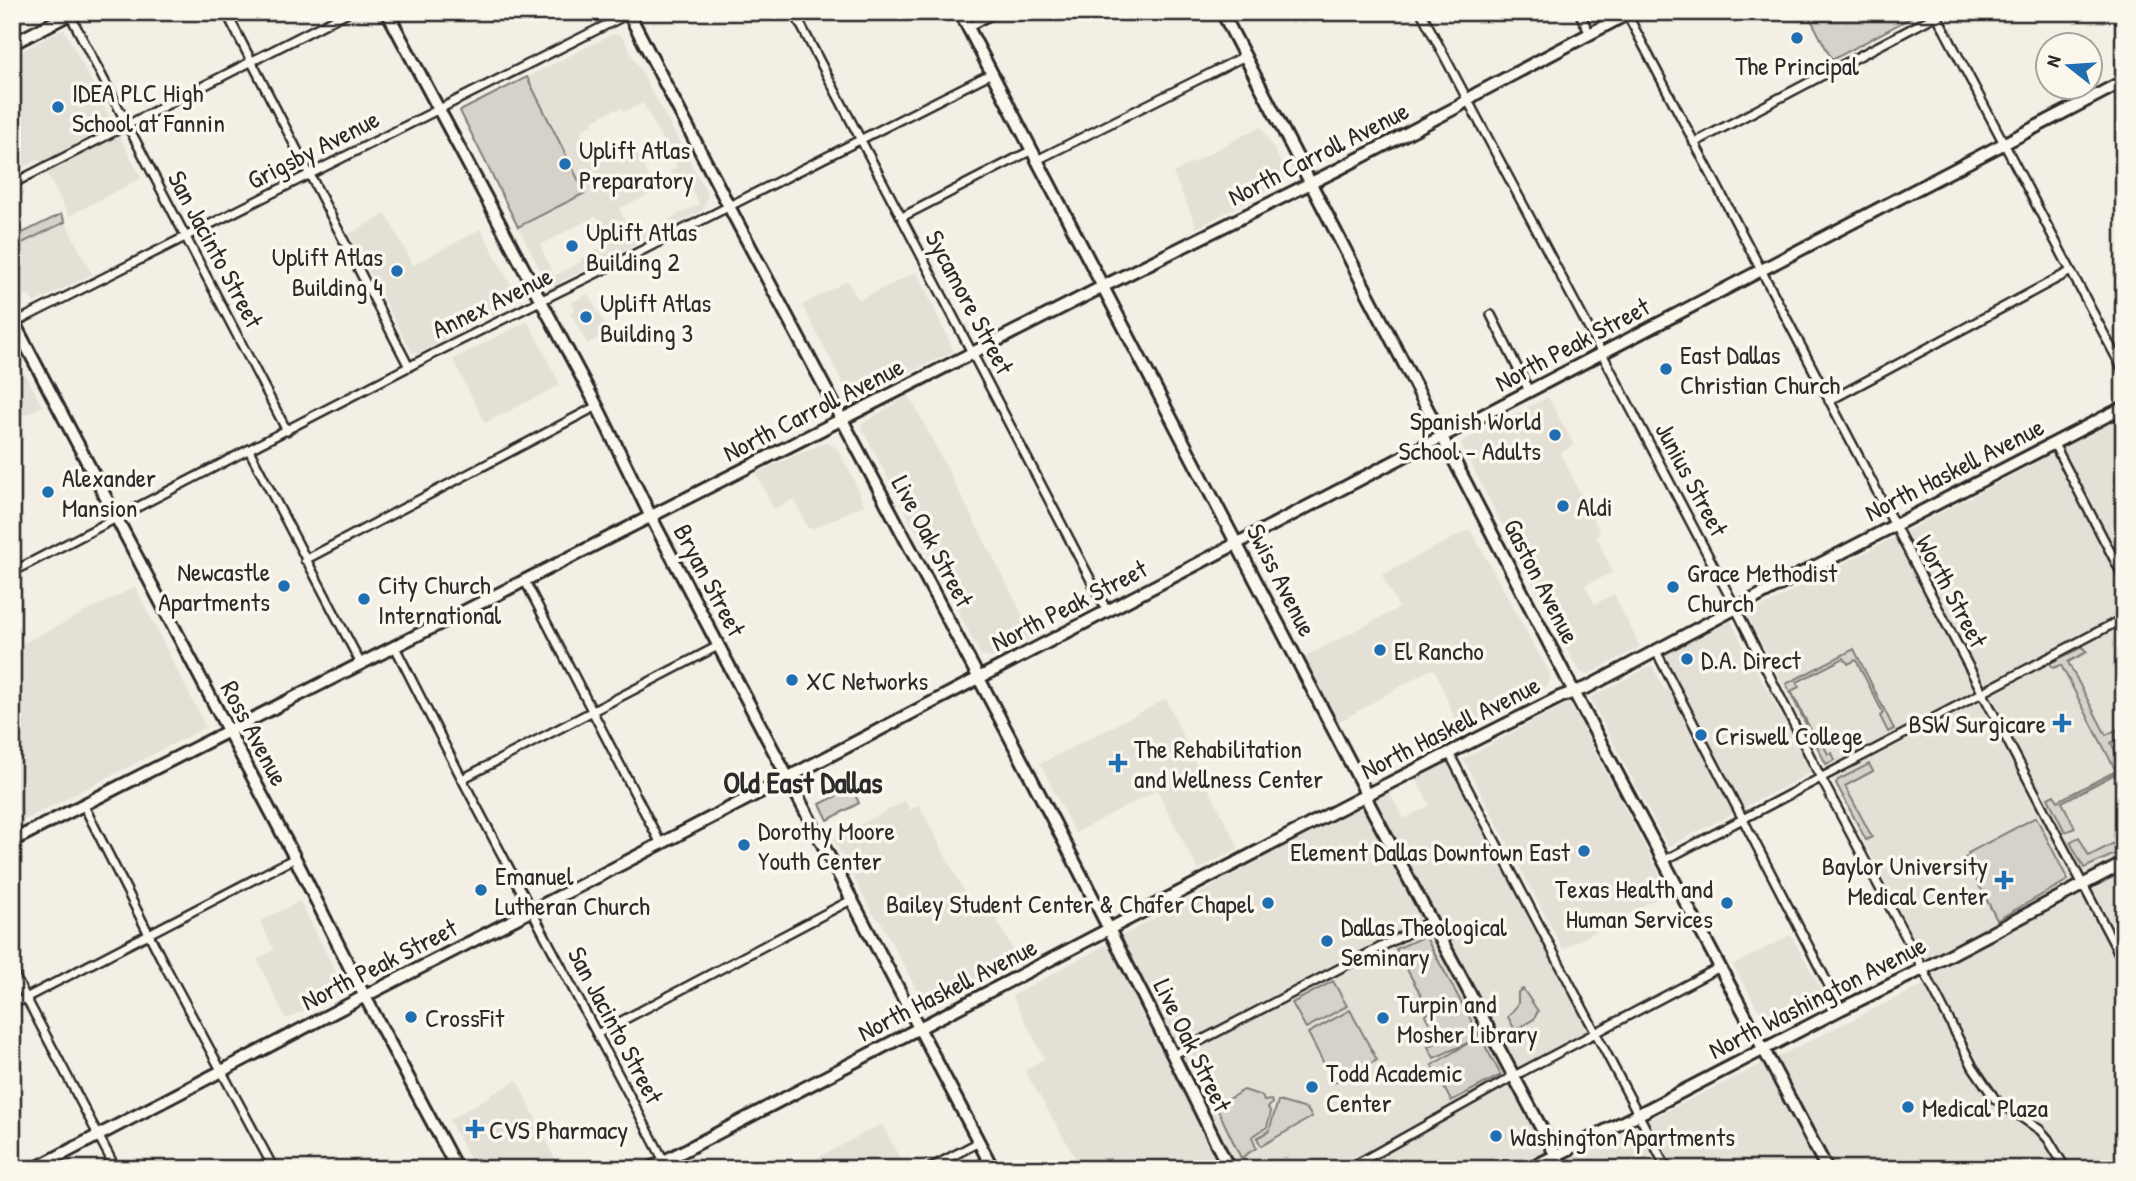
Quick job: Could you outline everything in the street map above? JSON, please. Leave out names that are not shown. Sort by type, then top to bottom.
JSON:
[{"type":"street","points":[[226,12],[409,367]]},
{"type":"street","points":[[12,184],[348,12]]},
{"type":"street","name":"Bryan Street","points":[[387,12],[597,406],[651,517],[993,1169]]},
{"type":"street","name":"Sycamore Street","points":[[794,12],[1107,611]]},
{"type":"street","name":"Swiss Avenue","points":[[960,12],[1431,921],[1563,1169]]},
{"type":"street","points":[[968,27],[997,12]]},
{"type":"street","name":"Gaston Avenue","points":[[1222,12],[1574,692],[1827,1169]]},
{"type":"street","name":"Junius Street","points":[[1421,12],[1985,1086],[2003,1106],[2040,1130],[2066,1169]]},
{"type":"street","points":[[1579,12],[1590,34]]},
{"type":"street","points":[[12,44],[71,13]]},
{"type":"street","name":"San Jacinto Street","points":[[71,13],[287,431]]},
{"type":"street","name":"Grigsby Avenue","points":[[13,321],[186,237],[629,13]]},
{"type":"street","name":"Live Oak Street","points":[[629,13],[979,677],[1110,930],[1229,1169]]},
{"type":"street","name":"North Carroll Avenue","points":[[12,841],[1311,183],[1629,13]]},
{"type":"street","name":"Worth Street","points":[[1629,13],[1694,143],[2124,963]]},
{"type":"street","points":[[1694,143],[1938,13],[2124,372]]},
{"type":"street","points":[[902,217],[1245,56]]},
{"type":"street","name":"Annex Avenue","points":[[12,572],[409,367],[992,74]]},
{"type":"street","name":"North Peak Street","points":[[36,1168],[2124,81]]},
{"type":"street","points":[[1829,401],[2071,271]]},
{"type":"street","points":[[1491,315],[1529,391]]},
{"type":"street","name":"Ross Avenue","points":[[13,321],[457,1169]]},
{"type":"street","points":[[305,560],[597,406]]},
{"type":"street","name":"North Haskell Avenue","points":[[649,1169],[1366,795],[1560,697],[1588,687],[2124,407]]},
{"type":"street","points":[[2054,443],[2124,578]]},
{"type":"street","points":[[249,450],[361,664]]},
{"type":"street","points":[[525,581],[661,844]]},
{"type":"street","points":[[1663,861],[2124,618]]},
{"type":"street","points":[[462,779],[719,646]]},
{"type":"street","name":"San Jacinto Street","points":[[395,647],[664,1161]]},
{"type":"street","points":[[1656,651],[1841,1009]]},
{"type":"street","points":[[1449,753],[1668,1169]]},
{"type":"street","points":[[83,804],[274,1169]]},
{"type":"street","points":[[12,1005],[295,858]]},
{"type":"street","name":"North Washington Avenue","points":[[1529,1169],[1923,969],[2124,863]]},
{"type":"street","points":[[597,1034],[853,899]]},
{"type":"street","points":[[1173,1055],[1431,921]]},
{"type":"street","points":[[1348,1169],[1514,1076],[1720,967]]},
{"type":"street","points":[[12,971],[116,1169]]},
{"type":"street","points":[[928,1169],[979,1142]]},
{"type":"shaded area","points":[[1807,12],[1920,12],[1920,13],[1832,60]]},
{"type":"shaded area","name":"IDEA PLC High School at Fannin","points":[[64,29],[141,178],[69,216],[39,159],[12,173],[12,56]]},
{"type":"shaded area","name":"Uplift Atlas Preparatory","points":[[613,34],[622,36],[708,195],[703,210],[560,282],[566,294],[555,300],[460,111]],"holes":[[[643,103],[677,167],[670,171],[673,177],[667,180],[669,184],[685,176],[699,204],[634,237],[619,209],[656,191],[633,145],[626,149],[628,152],[618,157],[616,154],[603,161],[599,154],[592,157],[580,131],[615,109],[616,111],[622,108],[624,112]],[[596,216],[599,221],[593,223],[605,246],[554,276],[540,245]]]},
{"type":"shaded area","points":[[527,77],[585,193],[518,227],[460,111]]},
{"type":"shaded area","points":[[1261,126],[1287,174],[1283,182],[1197,228],[1173,173]]},
{"type":"shaded area","points":[[61,214],[65,222],[12,248],[12,238]]},
{"type":"shaded area","points":[[386,214],[413,265],[481,229],[519,300],[418,354],[411,351],[349,234]]},
{"type":"shaded area","points":[[65,222],[92,274],[34,303],[28,294],[22,297],[12,280],[12,248]]},
{"type":"shaded area","points":[[917,272],[954,351],[852,400],[802,305],[847,281],[859,300]]},
{"type":"shaded area","name":"Uplift Atlas Building 3","points":[[588,294],[609,332],[587,344],[570,312],[575,310],[571,303]]},
{"type":"shaded area","points":[[528,321],[560,385],[485,423],[453,359]]},
{"type":"shaded area","points":[[12,349],[42,406],[12,422]]},
{"type":"shaded area","points":[[909,395],[1034,637],[991,658],[981,655],[860,425]]},
{"type":"shaded area","points":[[1548,397],[1574,445],[1560,453],[1600,533],[1596,536],[1613,572],[1585,585],[1595,604],[1614,594],[1640,647],[1587,675],[1574,663],[1461,445],[1461,442]]},
{"type":"shaded area","name":"Baylor University Medical Center","points":[[2124,416],[2124,1169],[1572,1169],[1567,1160],[1935,979],[1747,615]]},
{"type":"shaded area","points":[[826,442],[837,448],[864,505],[812,529],[807,527],[794,499],[774,509],[756,473]]},
{"type":"shaded area","points":[[1470,529],[1551,676],[1547,686],[1460,732],[1435,670],[1429,670],[1337,723],[1302,658],[1399,608],[1382,575]]},
{"type":"shaded area","points":[[135,587],[206,727],[13,826],[12,649]]},
{"type":"shaded area","name":"Criswell College","points":[[1731,620],[1744,648],[1741,650],[1745,649],[1812,772],[1668,847],[1590,698],[1652,665],[1664,689],[1676,684],[1663,656]]},
{"type":"shaded area","points":[[2082,647],[2087,652],[2068,662],[2106,735],[2124,726],[2115,733],[2118,739],[2111,743],[2124,767],[2124,790],[2115,774],[2062,802],[2075,828],[2065,832],[2048,798],[2054,795],[2058,801],[2116,771],[2061,665],[2053,668],[2050,663]]},
{"type":"shaded area","points":[[1854,649],[1894,729],[1888,732],[1880,716],[1883,713],[1856,660],[1848,664],[1844,658],[1797,682],[1799,687],[1791,691],[1816,740],[1820,739],[1828,754],[1832,753],[1835,760],[1826,764],[1786,684]]},
{"type":"shaded area","points":[[1166,699],[1239,848],[1198,870],[1157,790],[1075,833],[1040,764]]},
{"type":"shaded area","points":[[1569,702],[1669,892],[1563,949],[1463,759]]},
{"type":"shaded area","name":"Dallas Theological Seminary","points":[[1446,762],[1591,1029],[1508,1073],[1551,1151],[1517,1169],[1082,1169],[1025,1071],[1044,1058],[1012,996],[1388,790],[1404,819],[1430,805],[1415,777]]},
{"type":"shaded area","points":[[1869,764],[1873,771],[1845,786],[1872,837],[1866,840],[1836,783]]},
{"type":"shaded area","points":[[852,788],[859,803],[828,820],[820,804]]},
{"type":"shaded area","points":[[905,801],[910,810],[919,805],[976,914],[990,907],[1020,963],[929,1010],[833,839]]},
{"type":"shaded area","points":[[2036,817],[2068,880],[1997,920],[1965,858],[1970,856],[1968,853]]},
{"type":"shaded area","points":[[2079,837],[2089,856],[2124,838],[2124,850],[2084,868],[2070,842]]},
{"type":"shaded area","points":[[300,901],[338,976],[334,994],[326,1001],[286,1019],[257,959],[274,950],[260,921]]},
{"type":"shaded area","points":[[1791,935],[1825,996],[1824,1000],[1772,1028],[1767,1025],[1733,965]]},
{"type":"shaded area","points":[[1425,936],[1501,1075],[1451,1101],[1432,1065],[1472,1041],[1434,1058],[1428,1047],[1439,1041],[1425,1015],[1430,1012],[1396,949]]},
{"type":"shaded area","points":[[1333,981],[1347,1006],[1306,1028],[1292,1003]]},
{"type":"shaded area","points":[[1523,989],[1538,1011],[1534,1019],[1515,1030],[1508,1017],[1518,1004],[1518,992]]},
{"type":"shaded area","points":[[1350,1010],[1377,1060],[1334,1083],[1308,1033]]},
{"type":"shaded area","points":[[517,1080],[560,1169],[475,1169],[449,1120]]},
{"type":"shaded area","points":[[1244,1090],[1262,1096],[1264,1101],[1271,1100],[1272,1103],[1268,1108],[1271,1112],[1267,1127],[1252,1137],[1256,1148],[1241,1158],[1216,1106]]},
{"type":"shaded area","points":[[1278,1101],[1307,1109],[1312,1117],[1261,1146],[1257,1138],[1269,1131]]},
{"type":"shaded area","points":[[882,1124],[905,1169],[796,1169]]},
{"type":"place","name":"The Principal","points":[[1797,38]]},
{"type":"place","name":"IDEA PLC High School at Fannin","points":[[58,107]]},
{"type":"place","name":"Uplift Atlas Preparatory","points":[[565,164]]},
{"type":"place","name":"Uplift Atlas Building 2","points":[[572,246]]},
{"type":"place","name":"Uplift Atlas Building 4","points":[[397,271]]},
{"type":"place","name":"Uplift Atlas Building 3","points":[[586,317]]},
{"type":"place","name":"East Dallas Christian Church","points":[[1666,369]]},
{"type":"place","name":"Spanish World School - Adults","points":[[1555,435]]},
{"type":"place","name":"Alexander Mansion","points":[[48,492]]},
{"type":"place","name":"Aldi","points":[[1563,506]]},
{"type":"place","name":"Newcastle Apartments","points":[[284,586]]},
{"type":"place","name":"Grace Methodist Church","points":[[1673,587]]},
{"type":"place","name":"City Church International","points":[[364,599]]},
{"type":"place","name":"El Rancho","points":[[1380,650]]},
{"type":"place","name":"D.A. Direct","points":[[1687,659]]},
{"type":"place","name":"XC Networks","points":[[792,680]]},
{"type":"place","name":"BSW Surgicare","points":[[2062,723]]},
{"type":"place","name":"Criswell College","points":[[1701,735]]},
{"type":"place","name":"The Rehabilitation and Wellness Center","points":[[1118,763]]},
{"type":"place","name":"Dorothy Moore Youth Center","points":[[744,845]]},
{"type":"place","name":"Element Dallas Downtown East","points":[[1584,851]]},
{"type":"place","name":"Baylor University Medical Center","points":[[2004,880]]},
{"type":"place","name":"Emanuel Lutheran Church","points":[[481,890]]},
{"type":"place","name":"Bailey Student Center & Chafer Chapel","points":[[1268,903]]},
{"type":"place","name":"Texas Health and Human Services","points":[[1727,903]]},
{"type":"place","name":"Dallas Theological Seminary","points":[[1327,941]]},
{"type":"place","name":"CrossFit","points":[[411,1017]]},
{"type":"place","name":"Turpin and Mosher Library","points":[[1383,1018]]},
{"type":"place","name":"Todd Academic Center","points":[[1312,1087]]},
{"type":"place","name":"Medical Plaza","points":[[1908,1107]]},
{"type":"place","name":"CVS Pharmacy","points":[[475,1129]]},
{"type":"place","name":"Washington Apartments","points":[[1496,1136]]},
{"type":"district","name":"Old East Dallas","points":[[803,782]]}]
